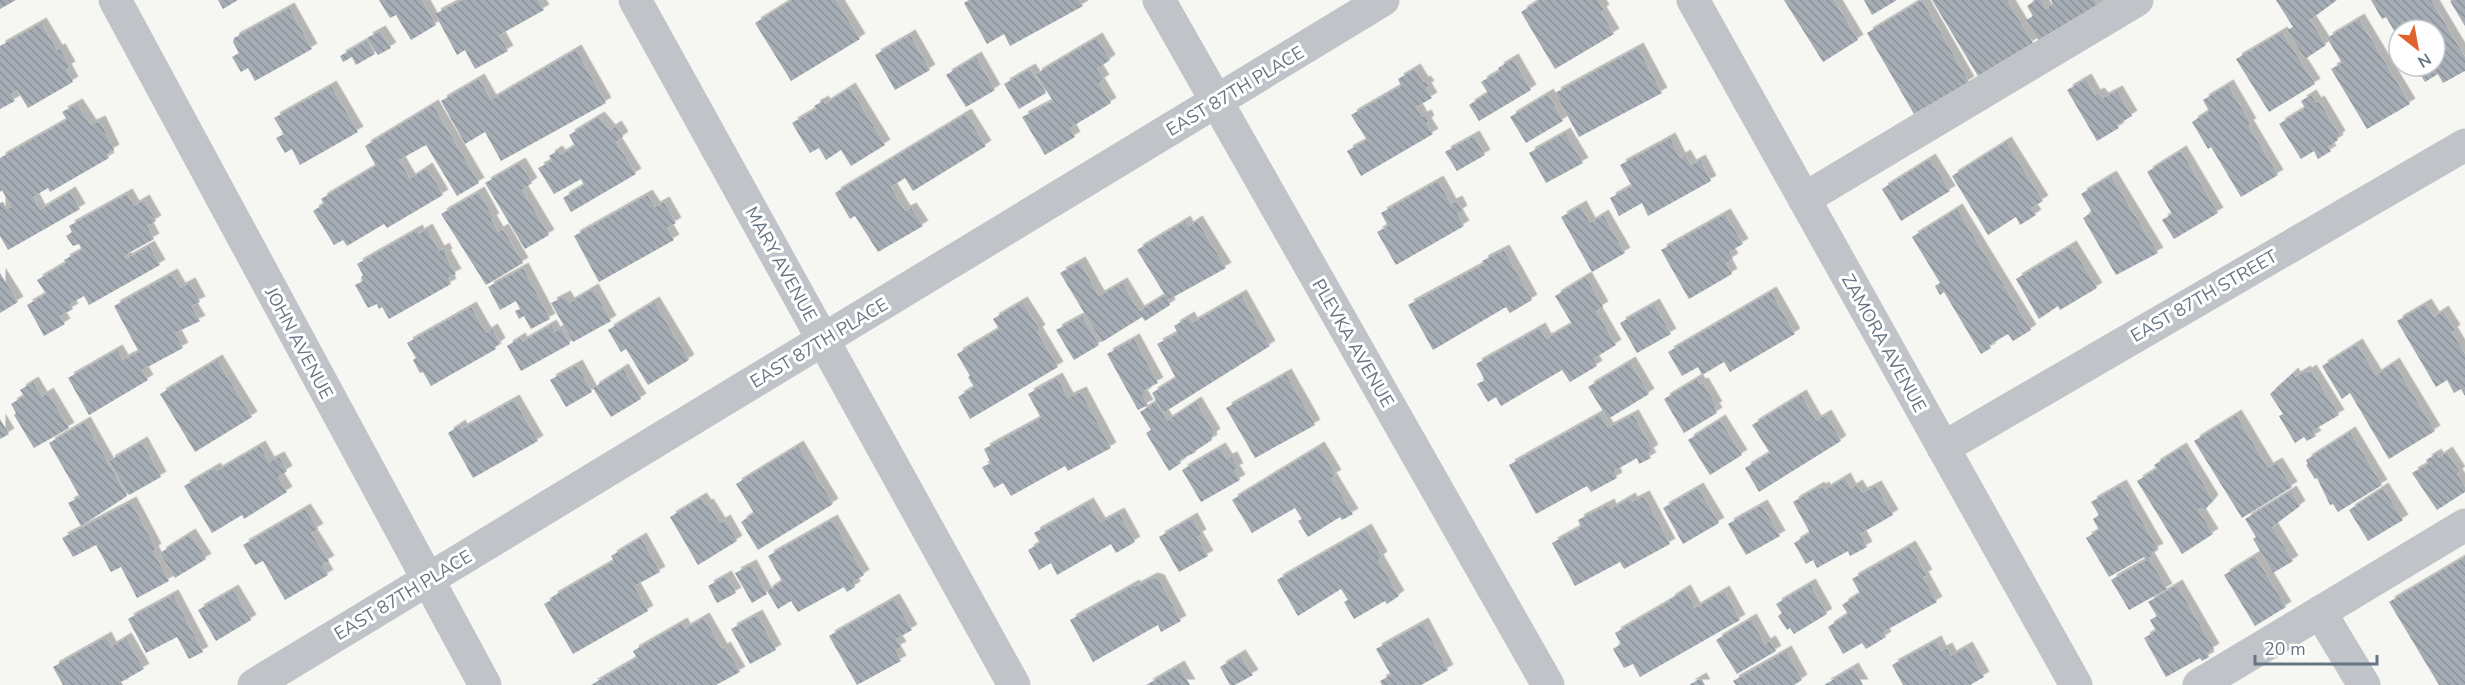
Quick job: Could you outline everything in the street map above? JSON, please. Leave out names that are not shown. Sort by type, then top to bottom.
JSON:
[{"type":"street","name":"JOHN AVENUE","points":[[115,0],[485,685]]},
{"type":"street","name":"MARY AVENUE","points":[[635,0],[1014,685]]},
{"type":"street","name":"PLEVKA AVENUE","points":[[1159,0],[1548,685]]},
{"type":"street","name":"EAST 87TH PLACE","points":[[254,685],[1383,0]]},
{"type":"street","name":"ZAMORA AVENUE","points":[[1693,0],[2076,685]]},
{"type":"street","points":[[1804,199],[2137,0]]},
{"type":"street","name":"EAST 87TH STREET","points":[[1943,448],[2465,145]]},
{"type":"street","points":[[2199,685],[2465,525]]},
{"type":"street","points":[[2320,612],[2364,685]]},
{"type":"building","points":[[0,0],[16,0],[0,9]]},
{"type":"building","points":[[218,0],[238,0],[223,9]]},
{"type":"building","points":[[379,0],[422,0],[436,25],[411,40],[396,15],[390,18]]},
{"type":"building","points":[[462,0],[538,0],[544,10],[499,35],[508,51],[475,69],[465,50],[457,55],[435,14]]},
{"type":"building","points":[[792,0],[836,0],[860,39],[791,81],[755,23]]},
{"type":"building","points":[[969,0],[1079,0],[1083,6],[1010,46],[1004,34],[987,44],[964,3]]},
{"type":"building","points":[[1540,0],[1598,0],[1604,10],[1601,12],[1614,34],[1555,69],[1521,12]]},
{"type":"building","points":[[1784,0],[1834,0],[1858,40],[1823,62]]},
{"type":"building","points":[[1864,0],[1897,0],[1872,15]]},
{"type":"building","points":[[1922,0],[1969,82],[1914,114],[1867,33]]},
{"type":"building","points":[[1932,0],[2007,0],[2033,43],[1978,76]]},
{"type":"building","points":[[2036,0],[2041,0],[2046,9],[2053,4],[2051,0],[2095,0],[2105,16],[2046,52],[2026,20],[2033,16],[2027,6]]},
{"type":"building","points":[[2276,0],[2337,0],[2310,20],[2326,45],[2305,59],[2287,30],[2293,27]]},
{"type":"building","points":[[2371,0],[2431,0],[2442,18],[2386,17],[2382,19]]},
{"type":"building","points":[[2465,0],[2465,26],[2450,1]]},
{"type":"building","points":[[289,8],[312,49],[255,81],[248,68],[241,72],[232,57],[239,53],[233,42],[234,38]]},
{"type":"building","points":[[2359,19],[2387,66],[2387,78],[2394,78],[2410,104],[2367,129],[2331,69],[2342,63],[2327,38]]},
{"type":"building","points":[[41,23],[70,67],[66,69],[73,82],[28,108],[17,90],[11,94],[15,101],[0,109],[0,46]]},
{"type":"building","points":[[2447,27],[2465,57],[2465,71],[2443,83],[2440,78],[2447,78]]},
{"type":"building","points":[[380,31],[391,48],[378,55],[367,38]]},
{"type":"building","points":[[2282,32],[2315,84],[2269,112],[2236,59]]},
{"type":"building","points":[[910,35],[930,70],[895,90],[875,55]]},
{"type":"building","points":[[1097,38],[1110,60],[1097,69],[1104,80],[1099,83],[1111,103],[1070,128],[1075,137],[1045,155],[1022,117],[1053,101],[1036,74]]},
{"type":"building","points":[[366,41],[375,54],[356,65],[352,57],[343,62],[340,56]]},
{"type":"building","points":[[1638,48],[1662,93],[1579,137],[1555,93]]},
{"type":"building","points":[[576,50],[606,103],[501,161],[485,132],[465,144],[441,101],[479,79],[491,100]]},
{"type":"building","points":[[976,57],[995,90],[966,107],[946,75]]},
{"type":"building","points":[[1513,59],[1531,90],[1479,121],[1469,105],[1488,93],[1481,82],[1500,71],[1498,68]]},
{"type":"building","points":[[1030,69],[1046,93],[1019,109],[1004,84]]},
{"type":"building","points":[[1415,69],[1423,82],[1425,81],[1429,86],[1426,88],[1432,98],[1416,107],[1422,117],[1426,115],[1429,121],[1426,123],[1433,134],[1361,176],[1347,151],[1367,140],[1351,115],[1401,86],[1398,79]]},
{"type":"building","points":[[2086,79],[2095,95],[2099,93],[2103,98],[2117,91],[2132,116],[2117,125],[2119,128],[2097,141],[2067,90]]},
{"type":"building","points":[[2228,85],[2251,124],[2248,125],[2278,175],[2241,197],[2211,147],[2208,149],[2192,122],[2209,111],[2203,100]]},
{"type":"building","points":[[331,86],[358,132],[300,165],[292,149],[285,153],[276,138],[284,134],[274,118]]},
{"type":"building","points":[[850,88],[885,145],[851,166],[841,150],[826,160],[819,148],[810,153],[792,123],[816,109],[814,106],[823,101],[825,104]]},
{"type":"building","points":[[1548,94],[1563,121],[1526,143],[1510,117]]},
{"type":"building","points":[[2311,95],[2316,103],[2319,101],[2340,136],[2328,147],[2331,151],[2318,159],[2314,151],[2301,159],[2279,124],[2305,108],[2301,101]]},
{"type":"building","points":[[77,104],[91,125],[100,121],[114,150],[107,154],[109,158],[50,192],[48,188],[33,197],[40,210],[70,192],[80,209],[8,250],[0,236],[0,203],[3,202],[7,209],[11,207],[2,190],[0,192],[0,158],[67,120],[62,112]]},
{"type":"building","points":[[433,105],[479,183],[457,196],[426,145],[399,160],[410,179],[427,168],[443,195],[387,228],[384,224],[347,246],[343,240],[334,245],[313,211],[324,204],[321,199],[376,166],[365,146]]},
{"type":"building","points":[[966,114],[986,146],[913,191],[905,178],[891,187],[905,211],[911,208],[923,226],[878,252],[855,216],[850,219],[835,193]]},
{"type":"building","points":[[599,117],[610,130],[616,126],[623,137],[616,142],[636,174],[571,212],[563,198],[584,185],[581,179],[554,194],[538,168],[552,161],[549,156],[557,151],[560,155],[575,146],[569,135]]},
{"type":"building","points":[[1565,133],[1583,163],[1546,183],[1529,153]]},
{"type":"building","points":[[1474,136],[1485,155],[1457,171],[1445,152]]},
{"type":"building","points":[[1670,138],[1680,158],[1685,155],[1691,165],[1700,160],[1711,181],[1648,216],[1642,203],[1619,216],[1610,198],[1632,186],[1620,165]]},
{"type":"building","points":[[2006,142],[2043,201],[2031,208],[2036,215],[2020,225],[2016,217],[1988,235],[1952,176]]},
{"type":"building","points":[[2181,151],[2218,213],[2174,239],[2162,220],[2172,214],[2147,172]]},
{"type":"building","points":[[1930,159],[1950,191],[1901,221],[1882,189]]},
{"type":"building","points":[[520,163],[532,183],[522,190],[549,235],[525,249],[485,183]]},
{"type":"building","points":[[2111,176],[2158,253],[2116,275],[2083,218],[2092,212],[2081,194]]},
{"type":"building","points":[[1438,181],[1451,204],[1457,201],[1462,211],[1457,214],[1464,226],[1396,265],[1377,232],[1388,226],[1381,213]]},
{"type":"building","points":[[479,192],[494,219],[491,220],[498,232],[503,229],[523,263],[486,285],[441,214]]},
{"type":"building","points":[[127,194],[134,206],[144,200],[156,221],[147,226],[154,239],[125,255],[126,259],[149,246],[160,265],[89,305],[84,296],[70,304],[73,309],[60,316],[65,324],[44,336],[27,305],[46,294],[37,280],[66,263],[64,260],[82,250],[79,244],[73,246],[66,236],[72,232],[69,226]]},
{"type":"building","points":[[647,195],[655,207],[664,202],[676,223],[667,228],[674,240],[599,282],[574,236]]},
{"type":"building","points":[[1581,206],[1590,223],[1603,215],[1625,253],[1592,272],[1561,217]]},
{"type":"building","points":[[1957,209],[2031,330],[2013,341],[2008,334],[1989,345],[1991,348],[1981,354],[1944,292],[1940,295],[1935,286],[1940,283],[1912,237]]},
{"type":"building","points":[[1725,214],[1743,244],[1729,252],[1733,259],[1726,263],[1732,274],[1689,299],[1661,250]]},
{"type":"building","points":[[1185,221],[1188,227],[1197,221],[1226,268],[1168,300],[1170,305],[1145,321],[1142,317],[1102,342],[1060,273],[1080,262],[1099,296],[1122,283],[1139,311],[1165,295],[1137,250]]},
{"type":"building","points":[[427,229],[439,251],[444,248],[447,254],[445,255],[456,274],[448,278],[451,284],[389,319],[382,307],[379,309],[377,304],[368,308],[355,285],[363,281],[361,277],[363,275],[357,264],[417,230],[419,234]]},
{"type":"building","points":[[2071,246],[2097,288],[2060,310],[2058,306],[2039,319],[2016,279]]},
{"type":"building","points":[[1504,250],[1532,300],[1510,313],[1506,307],[1433,350],[1408,305],[1484,264],[1482,261]]},
{"type":"building","points":[[523,268],[550,319],[531,329],[524,316],[519,319],[515,311],[520,309],[516,301],[500,310],[488,287]]},
{"type":"building","points":[[0,273],[18,302],[0,313]]},
{"type":"building","points":[[172,274],[180,288],[190,283],[200,302],[191,306],[200,321],[175,333],[183,348],[142,370],[148,380],[89,415],[68,378],[117,350],[123,360],[139,352],[114,306]]},
{"type":"building","points":[[1586,277],[1603,307],[1596,311],[1616,345],[1593,359],[1597,366],[1570,382],[1562,370],[1501,406],[1496,397],[1488,402],[1477,384],[1485,380],[1476,364],[1540,328],[1546,339],[1572,324],[1555,296]]},
{"type":"building","points":[[593,289],[611,321],[573,342],[551,303],[565,296],[569,303]]},
{"type":"building","points":[[1771,292],[1795,334],[1730,372],[1724,362],[1702,375],[1698,367],[1682,376],[1668,352]]},
{"type":"building","points":[[1241,295],[1270,346],[1163,413],[1152,393],[1176,378],[1157,344],[1178,333],[1174,326],[1189,317],[1192,323]]},
{"type":"building","points":[[654,302],[689,360],[648,385],[626,349],[621,352],[608,330]]},
{"type":"building","points":[[1022,302],[1040,330],[1037,332],[1058,367],[970,419],[958,397],[974,387],[957,354],[999,329],[993,319]]},
{"type":"building","points":[[1654,304],[1671,334],[1637,353],[1620,323]]},
{"type":"building","points":[[2426,304],[2434,317],[2443,311],[2455,330],[2452,332],[2465,354],[2465,396],[2461,389],[2454,393],[2447,380],[2436,387],[2397,321]]},
{"type":"building","points":[[471,307],[486,333],[492,329],[500,343],[495,347],[496,349],[431,386],[423,372],[420,373],[413,360],[416,358],[407,343]]},
{"type":"building","points":[[1082,316],[1099,345],[1074,360],[1056,330]]},
{"type":"building","points":[[551,325],[555,332],[561,328],[570,344],[521,371],[507,346],[520,338],[522,342]]},
{"type":"building","points":[[1134,339],[1158,383],[1144,390],[1146,393],[1142,395],[1148,405],[1138,410],[1107,354]]},
{"type":"building","points":[[2357,344],[2376,375],[2394,363],[2435,431],[2389,459],[2350,393],[2342,399],[2322,366]]},
{"type":"building","points":[[217,360],[252,417],[195,452],[160,394]]},
{"type":"building","points":[[1630,362],[1649,394],[1608,419],[1588,387]]},
{"type":"building","points":[[577,365],[592,392],[566,407],[550,380]]},
{"type":"building","points":[[623,369],[641,399],[611,417],[593,388]]},
{"type":"building","points":[[2311,370],[2339,415],[2312,431],[2316,436],[2307,441],[2304,437],[2295,443],[2279,416],[2283,414],[2270,394],[2293,373],[2295,377]]},
{"type":"building","points":[[1286,374],[1315,425],[1255,458],[1226,408]]},
{"type":"building","points":[[1057,378],[1068,398],[1081,392],[1111,448],[1068,471],[1065,466],[1011,496],[1003,483],[994,488],[982,467],[991,463],[984,449],[1041,418],[1028,394]]},
{"type":"building","points":[[1697,379],[1700,384],[1703,383],[1717,407],[1714,408],[1717,413],[1684,433],[1664,399]]},
{"type":"building","points":[[33,382],[42,397],[48,393],[69,428],[34,448],[14,415],[16,413],[11,404],[24,396],[20,390]]},
{"type":"building","points":[[1801,395],[1816,421],[1826,415],[1841,441],[1759,492],[1745,468],[1770,453],[1752,425]]},
{"type":"building","points":[[514,400],[538,441],[473,478],[448,433],[460,425],[462,429]]},
{"type":"building","points":[[1156,402],[1167,421],[1196,402],[1215,434],[1211,437],[1212,440],[1196,452],[1179,460],[1181,463],[1169,471],[1146,433],[1151,430],[1140,412]]},
{"type":"building","points":[[1600,414],[1608,428],[1633,415],[1653,450],[1648,453],[1651,458],[1639,464],[1637,458],[1614,471],[1617,478],[1591,492],[1587,486],[1536,514],[1509,465]]},
{"type":"building","points":[[2236,415],[2268,468],[2277,463],[2292,487],[2242,518],[2194,441]]},
{"type":"building","points":[[0,419],[9,434],[0,439]]},
{"type":"building","points":[[1720,420],[1742,455],[1710,475],[1688,440]]},
{"type":"building","points":[[85,422],[127,496],[81,526],[68,503],[80,497],[49,443]]},
{"type":"building","points":[[2350,432],[2382,485],[2338,512],[2333,504],[2330,505],[2317,478],[2315,479],[2306,465],[2308,464],[2306,460]]},
{"type":"building","points":[[142,442],[161,477],[129,495],[109,461]]},
{"type":"building","points":[[260,446],[269,462],[279,457],[287,471],[278,477],[287,492],[244,519],[242,515],[212,533],[184,486],[215,468],[217,471]]},
{"type":"building","points":[[798,446],[833,504],[758,550],[741,522],[754,513],[736,484]]},
{"type":"building","points":[[1319,447],[1336,475],[1331,478],[1353,514],[1342,520],[1340,517],[1308,537],[1298,521],[1302,519],[1295,508],[1252,533],[1232,500]]},
{"type":"building","points":[[1220,448],[1227,459],[1232,457],[1238,469],[1234,470],[1240,480],[1201,502],[1182,470]]},
{"type":"building","points":[[2181,448],[2213,500],[2205,510],[2200,508],[2198,510],[2213,534],[2182,554],[2137,481],[2157,469],[2154,465]]},
{"type":"building","points":[[2447,452],[2460,472],[2457,474],[2465,487],[2465,492],[2437,510],[2412,473],[2428,464],[2426,460],[2436,454],[2438,458]]},
{"type":"building","points":[[1845,478],[1851,489],[1857,485],[1862,493],[1876,486],[1893,515],[1860,534],[1867,547],[1850,556],[1848,551],[1817,568],[1813,560],[1806,564],[1794,543],[1810,533],[1793,502],[1819,487],[1820,489],[1824,487],[1825,490]]},
{"type":"building","points":[[2121,485],[2158,549],[2152,552],[2153,555],[2149,558],[2167,589],[2129,610],[2111,580],[2146,560],[2144,557],[2109,577],[2086,538],[2099,530],[2093,519],[2099,515],[2091,502]]},
{"type":"building","points":[[1698,488],[1719,523],[1683,544],[1663,508]]},
{"type":"building","points":[[2383,488],[2403,520],[2368,541],[2349,510]]},
{"type":"building","points":[[2291,491],[2300,506],[2272,527],[2293,561],[2273,573],[2253,539],[2256,537],[2245,519]]},
{"type":"building","points":[[1644,496],[1670,544],[1624,569],[1620,562],[1575,586],[1552,543],[1581,527],[1578,520],[1609,504],[1611,509],[1630,498],[1632,502]]},
{"type":"building","points":[[701,498],[706,505],[708,504],[720,523],[725,520],[737,541],[698,565],[670,517]]},
{"type":"building","points":[[131,502],[156,549],[153,551],[169,581],[137,598],[121,567],[111,572],[96,545],[73,557],[62,538]]},
{"type":"building","points":[[1088,503],[1100,523],[1119,513],[1135,542],[1116,553],[1111,544],[1057,575],[1051,563],[1039,570],[1028,550],[1040,543],[1034,533]]},
{"type":"building","points":[[1762,505],[1780,536],[1746,555],[1728,524]]},
{"type":"building","points":[[305,509],[318,529],[311,533],[329,561],[322,565],[328,575],[285,600],[263,561],[255,565],[243,545]]},
{"type":"building","points":[[1192,518],[1201,535],[1197,537],[1208,556],[1179,572],[1159,537]]},
{"type":"building","points":[[832,520],[864,575],[853,582],[855,587],[847,592],[844,587],[798,612],[791,601],[778,609],[767,591],[782,581],[768,556]]},
{"type":"building","points":[[1366,529],[1382,557],[1378,560],[1399,596],[1387,604],[1385,601],[1354,619],[1344,602],[1348,600],[1341,589],[1298,616],[1277,580]]},
{"type":"building","points":[[190,534],[206,559],[175,578],[160,553]]},
{"type":"building","points":[[641,538],[660,572],[634,586],[648,611],[573,654],[544,604],[614,561],[611,556]]},
{"type":"building","points":[[1910,546],[1927,575],[1923,577],[1937,602],[1883,632],[1886,637],[1866,649],[1862,643],[1843,654],[1828,627],[1848,614],[1842,605],[1860,593],[1852,579]]},
{"type":"building","points":[[2255,556],[2286,607],[2255,626],[2224,575]]},
{"type":"building","points":[[2465,557],[2465,685],[2439,685],[2389,602]]},
{"type":"building","points":[[751,565],[767,594],[752,603],[735,573]]},
{"type":"building","points":[[726,576],[736,593],[717,603],[708,586]]},
{"type":"building","points":[[1152,578],[1159,580],[1181,621],[1161,632],[1158,625],[1093,662],[1070,620],[1134,585],[1135,587]]},
{"type":"building","points":[[1810,584],[1827,614],[1794,634],[1790,628],[1787,630],[1778,616],[1782,613],[1776,604]]},
{"type":"building","points":[[2177,585],[2214,649],[2207,653],[2209,657],[2202,661],[2200,658],[2166,677],[2144,638],[2156,631],[2150,620],[2157,616],[2148,602]]},
{"type":"building","points":[[233,590],[251,620],[216,641],[198,610]]},
{"type":"building","points":[[1685,590],[1695,608],[1724,591],[1740,620],[1640,677],[1633,664],[1624,668],[1613,649],[1621,644],[1615,633]]},
{"type":"building","points":[[173,595],[203,652],[189,659],[177,637],[146,653],[128,619]]},
{"type":"building","points":[[894,599],[912,630],[896,639],[901,647],[895,650],[901,661],[857,685],[829,636]]},
{"type":"building","points":[[757,615],[776,650],[750,664],[731,629]]},
{"type":"building","points":[[704,618],[722,649],[725,647],[740,672],[716,685],[591,685],[637,658],[633,651],[682,623],[685,629]]},
{"type":"building","points":[[1751,619],[1765,644],[1770,641],[1776,651],[1737,674],[1716,640]]},
{"type":"building","points":[[1423,623],[1448,670],[1421,685],[1382,685],[1380,681],[1391,675],[1376,649]]},
{"type":"building","points":[[106,637],[111,647],[126,638],[144,669],[121,682],[123,685],[63,685],[53,667]]},
{"type":"building","points":[[1936,641],[1941,651],[1947,648],[1951,656],[1967,647],[1984,677],[1970,685],[1903,685],[1892,665]]},
{"type":"building","points":[[1786,651],[1802,680],[1794,685],[1736,685],[1733,681]]},
{"type":"building","points":[[1240,655],[1253,675],[1235,685],[1230,685],[1220,667]]},
{"type":"building","points":[[1179,666],[1190,685],[1146,685]]},
{"type":"building","points":[[1853,668],[1863,685],[1824,685]]},
{"type":"building","points":[[1701,678],[1705,685],[1689,685]]}]
